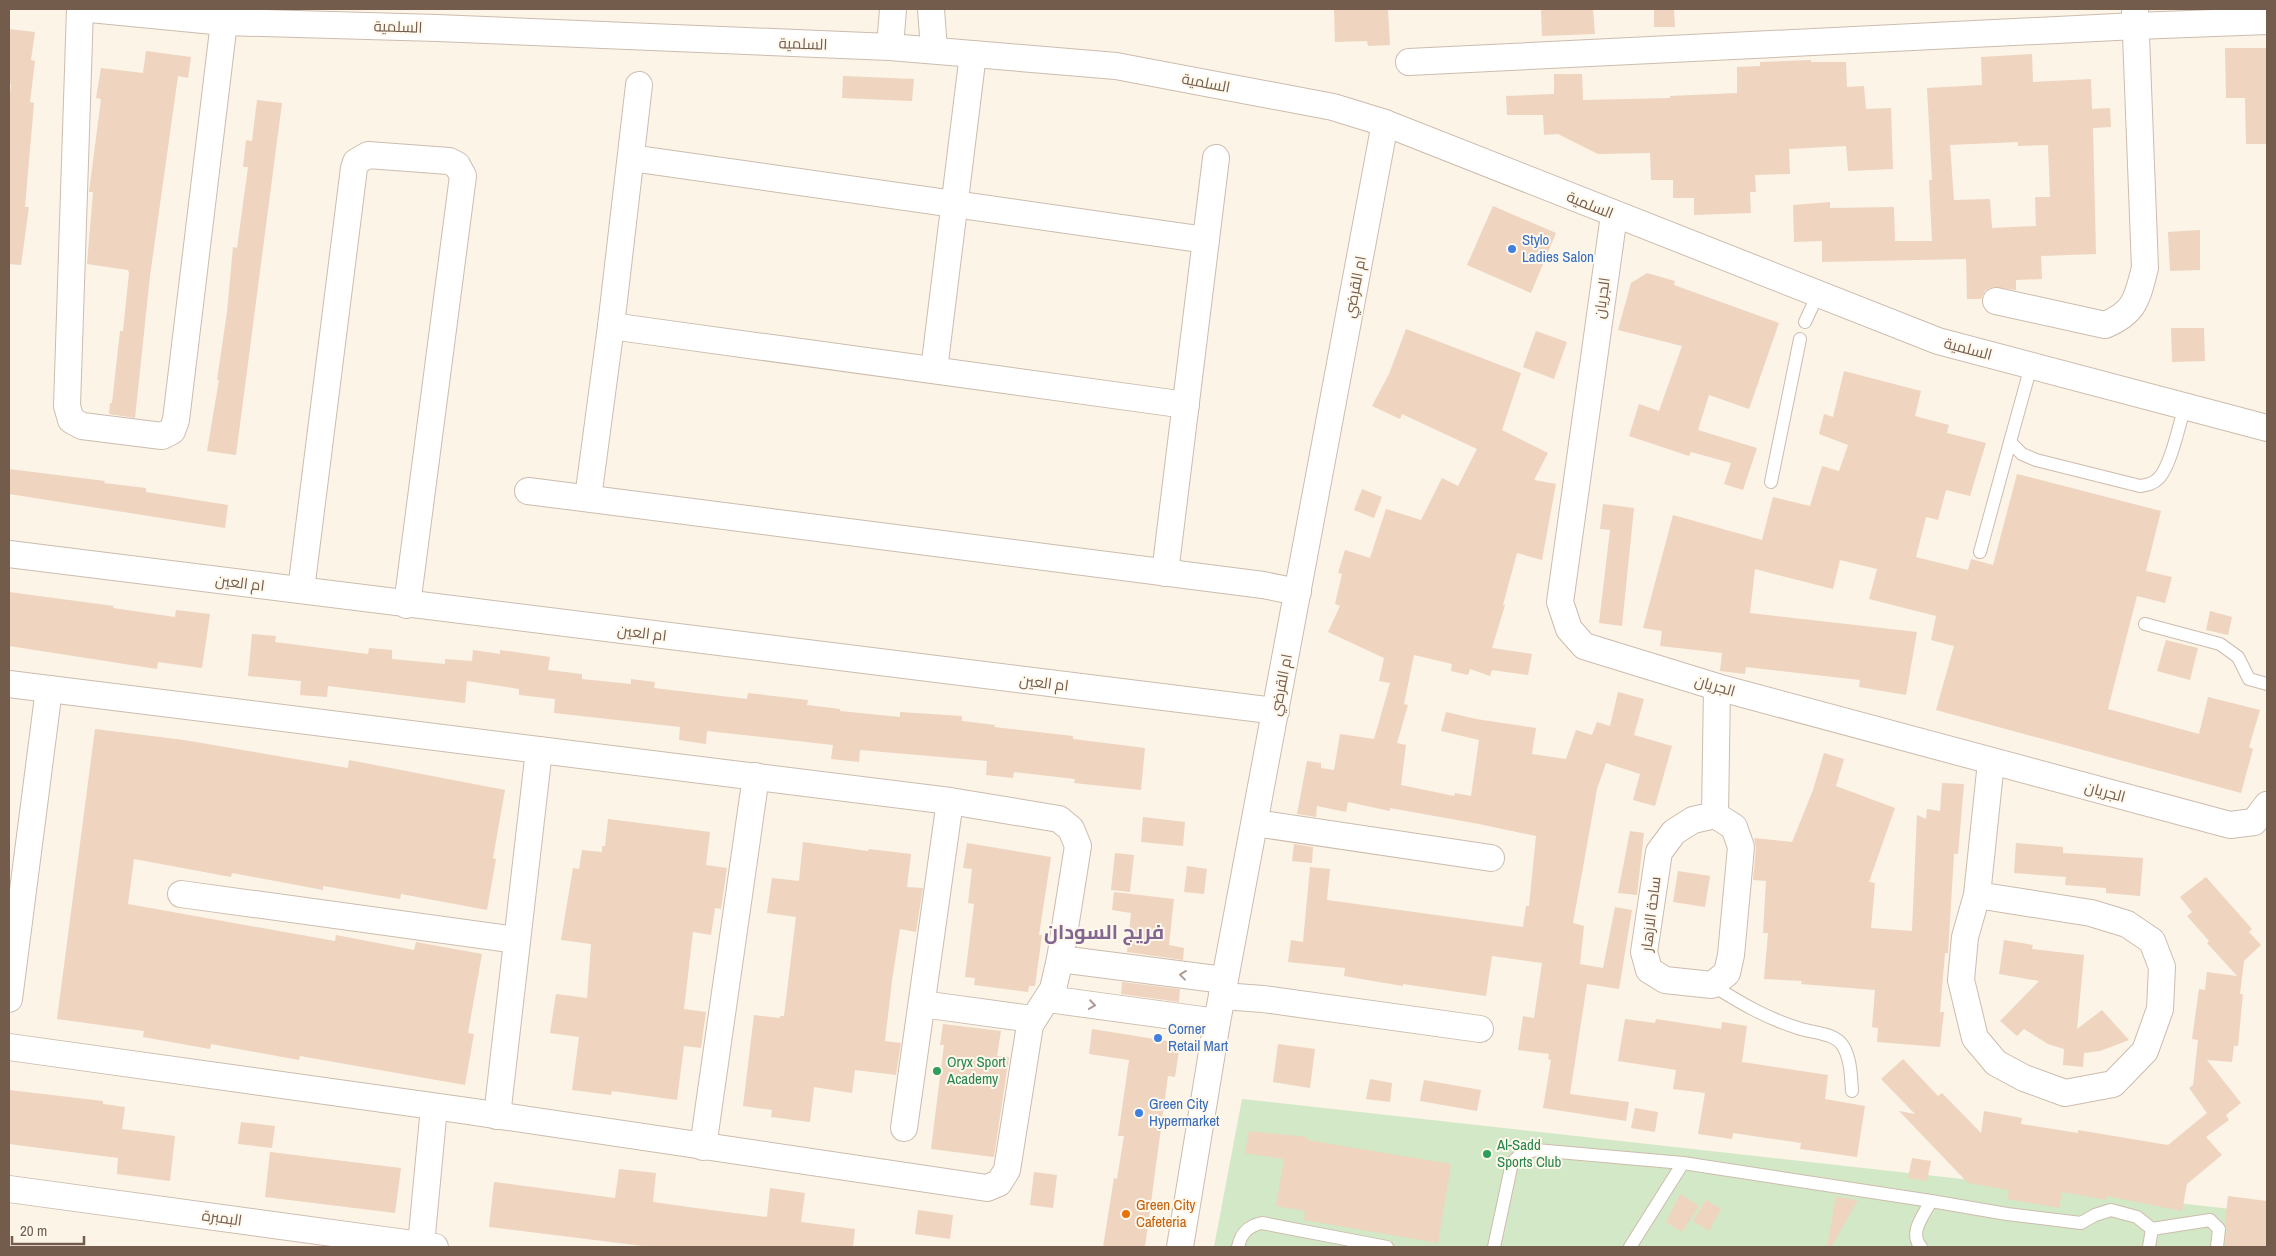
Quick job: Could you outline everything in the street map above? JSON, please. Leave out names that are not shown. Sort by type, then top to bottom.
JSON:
[{"type":"street","points":[[80,9],[67,406],[70,420],[82,426],[162,436],[172,432],[176,420],[224,22]]},
{"type":"street","name":"السلمية","points":[[90,9],[224,22],[456,29],[934,50],[1116,66],[1333,107],[1385,123],[1614,215],[1938,341],[2267,428]]},
{"type":"street","points":[[890,47],[893,9]]},
{"type":"street","points":[[931,9],[934,50]]},
{"type":"street","points":[[1409,62],[2135,17],[2267,21]]},
{"type":"street","points":[[1996,301],[2105,325],[2121,319],[2132,308],[2145,268],[2135,17]]},
{"type":"street","points":[[934,370],[973,54]]},
{"type":"street","points":[[588,498],[611,326],[639,86]]},
{"type":"street","name":"ام القرضي","points":[[1180,1247],[1223,988],[1385,123]]},
{"type":"street","points":[[301,590],[356,162],[368,155],[449,161],[457,164],[463,176],[407,605]]},
{"type":"street","points":[[631,158],[955,206],[1206,240]]},
{"type":"street","points":[[1165,573],[1216,158]]},
{"type":"street","name":"الجريان","points":[[1614,215],[1560,602],[1568,629],[1584,646],[1717,688],[2230,825],[2254,822],[2267,806]]},
{"type":"street","points":[[611,326],[1186,405]]},
{"type":"street","points":[[528,491],[1165,573],[1298,592]]},
{"type":"street","name":"ام العين","points":[[9,554],[407,605],[1276,711]]},
{"type":"street","points":[[9,684],[756,776],[1052,816],[1071,828],[1078,846],[1060,959],[1048,999],[1032,1019],[1007,1170],[1004,1176],[993,1186],[987,1188],[9,1047]]},
{"type":"street","points":[[1712,985],[1727,973],[1731,955],[1740,847],[1734,827],[1715,815],[1717,688]]},
{"type":"street","points":[[9,999],[49,689]]},
{"type":"street","points":[[497,1116],[539,750]]},
{"type":"street","points":[[1977,895],[2091,913],[2127,924],[2152,941],[2162,967],[2160,1009],[2145,1052],[2113,1084],[2064,1093],[2024,1078],[1996,1063],[1975,1038],[1961,980],[1965,937],[1977,895],[1991,762]]},
{"type":"street","points":[[703,1147],[756,776]]},
{"type":"street","points":[[904,1128],[950,801]]},
{"type":"street","name":"ساحة الازهار","points":[[1712,985],[1665,980],[1649,970],[1644,952],[1659,852],[1674,832],[1693,820],[1715,815]]},
{"type":"street","points":[[1255,823],[1491,858]]},
{"type":"street","points":[[181,894],[517,940]]},
{"type":"street","points":[[1060,959],[1223,988],[1263,999],[1480,1029]]},
{"type":"street","points":[[1048,999],[1217,1022]]},
{"type":"street","points":[[922,1004],[1032,1019]]},
{"type":"street","points":[[428,1246],[434,1107]]},
{"type":"street","name":"البمبرة","points":[[9,1189],[383,1244],[428,1246]]},
{"type":"lane","points":[[1805,322],[1818,294]]},
{"type":"lane","points":[[1771,482],[1800,339]]},
{"type":"lane","points":[[1980,552],[2031,366]]},
{"type":"lane","points":[[2010,442],[2022,454],[2036,460],[2140,486],[2148,485],[2162,474],[2173,447],[2184,406]]},
{"type":"lane","points":[[2145,624],[2220,644],[2238,658],[2249,679],[2267,684]]},
{"type":"lane","points":[[1712,985],[1756,1012],[1802,1029],[1831,1036],[1843,1045],[1850,1067],[1852,1091]]},
{"type":"lane","points":[[1494,1247],[1508,1172],[1517,1157],[1526,1152],[1536,1150],[1683,1163],[2007,1214],[2081,1223],[2095,1215],[2112,1210],[2137,1217],[2152,1229],[2210,1220],[2219,1229],[2217,1247]]},
{"type":"lane","points":[[1630,1247],[1683,1163]]},
{"type":"lane","points":[[1921,1247],[1916,1241],[1916,1232],[1931,1201]]},
{"type":"lane","points":[[1238,1247],[1247,1228],[1262,1223],[1387,1247]]},
{"type":"lane","points":[[2149,1247],[2152,1229]]},
{"type":"green space","name":"Al-Sadd Sports Club","points":[[1242,1099],[2267,1213],[2267,1247],[1214,1247]]},
{"type":"building","points":[[1334,9],[1388,9],[1390,45],[1368,46],[1367,41],[1335,42]]},
{"type":"building","points":[[1541,9],[1593,9],[1595,34],[1542,36]]},
{"type":"building","points":[[1654,9],[1674,9],[1675,27],[1654,27]]},
{"type":"building","points":[[9,29],[35,32],[31,60],[35,61],[30,102],[34,103],[25,207],[29,207],[21,265],[9,264],[9,105],[11,84],[9,84]]},
{"type":"building","points":[[2225,48],[2267,48],[2267,144],[2246,144],[2245,98],[2226,98]]},
{"type":"building","points":[[146,51],[191,57],[188,78],[178,76],[150,276],[135,418],[109,414],[110,403],[112,403],[120,331],[123,331],[129,273],[128,270],[87,264],[93,192],[89,192],[101,99],[96,98],[101,68],[143,73]]},
{"type":"building","points":[[2032,54],[2033,82],[2091,79],[2092,109],[2110,108],[2111,127],[2093,128],[2096,254],[2041,256],[2042,279],[2016,280],[2016,290],[1992,287],[1985,291],[1981,299],[1967,299],[1966,259],[1822,262],[1822,241],[1794,242],[1793,205],[1830,202],[1830,208],[1894,207],[1895,241],[1932,241],[1929,180],[1932,180],[1927,88],[1982,85],[1981,57]],"holes":[[[2018,142],[2018,146],[2048,145],[2050,197],[2035,197],[2036,226],[1992,228],[1990,199],[1954,200],[1950,145]]]},
{"type":"building","points":[[1811,60],[1811,62],[1846,62],[1847,87],[1864,86],[1866,109],[1891,108],[1893,169],[1848,171],[1846,146],[1789,149],[1790,174],[1755,175],[1756,192],[1750,192],[1751,213],[1694,215],[1694,198],[1673,198],[1673,180],[1651,180],[1650,153],[1598,154],[1558,134],[1544,135],[1543,115],[1507,115],[1506,96],[1554,94],[1554,74],[1582,74],[1583,100],[1670,98],[1670,96],[1737,93],[1737,67],[1760,66],[1760,62]]},
{"type":"building","points":[[843,76],[914,79],[912,101],[842,98]]},
{"type":"building","points":[[257,100],[282,103],[236,455],[207,451],[219,380],[217,380],[227,312],[233,247],[237,248],[248,167],[243,167],[246,140],[252,141]]},
{"type":"building","name":"Stylo Ladies Salon","points":[[1493,206],[1556,233],[1531,293],[1467,265]]},
{"type":"building","points":[[2200,230],[2200,270],[2170,271],[2168,232]]},
{"type":"building","points":[[1647,273],[1675,281],[1674,285],[1779,323],[1749,409],[1709,395],[1698,430],[1757,448],[1743,490],[1724,484],[1731,463],[1691,452],[1689,456],[1629,436],[1639,404],[1659,411],[1682,346],[1618,330],[1631,283]]},
{"type":"building","points":[[2171,328],[2204,328],[2205,361],[2172,362]]},
{"type":"building","points":[[1406,329],[1521,373],[1502,430],[1548,453],[1534,480],[1556,484],[1542,560],[1517,553],[1503,605],[1505,605],[1492,648],[1532,654],[1528,675],[1492,670],[1490,676],[1470,669],[1468,675],[1451,671],[1452,664],[1414,655],[1404,704],[1408,705],[1397,743],[1406,745],[1401,785],[1454,796],[1455,793],[1471,796],[1479,740],[1441,731],[1446,712],[1476,719],[1536,728],[1532,754],[1566,759],[1576,730],[1592,735],[1597,722],[1610,726],[1618,692],[1644,699],[1634,735],[1672,746],[1655,806],[1633,800],[1640,774],[1606,763],[1597,789],[1573,923],[1584,926],[1580,964],[1603,968],[1615,907],[1632,910],[1619,989],[1587,984],[1570,1094],[1629,1102],[1626,1121],[1543,1108],[1551,1060],[1548,1059],[1549,1054],[1518,1050],[1523,1016],[1534,1018],[1542,963],[1492,956],[1486,996],[1403,984],[1403,986],[1344,976],[1345,968],[1288,962],[1291,940],[1303,942],[1310,867],[1330,869],[1327,900],[1523,927],[1526,906],[1529,906],[1536,836],[1479,824],[1390,808],[1390,811],[1348,802],[1346,812],[1317,806],[1316,817],[1297,814],[1307,761],[1321,763],[1321,768],[1334,770],[1340,734],[1374,739],[1390,683],[1379,681],[1384,658],[1328,632],[1340,606],[1335,604],[1342,574],[1338,573],[1345,550],[1370,558],[1386,509],[1421,520],[1442,478],[1458,486],[1477,449],[1402,414],[1400,419],[1372,406],[1389,374]]},
{"type":"building","points":[[1536,331],[1567,342],[1554,379],[1523,367]]},
{"type":"building","points":[[1844,371],[1921,391],[1915,416],[1949,425],[1947,433],[1986,443],[1970,496],[1946,490],[1938,520],[1926,517],[1916,557],[1968,570],[1971,559],[1993,565],[2017,474],[2161,511],[2146,571],[2172,577],[2165,603],[2137,596],[2108,709],[2199,734],[2208,697],[2260,710],[2249,747],[2253,749],[2241,793],[1936,710],[1954,646],[1931,640],[1936,616],[1869,599],[1877,569],[1840,560],[1833,589],[1755,569],[1750,613],[1917,632],[1906,695],[1859,687],[1860,680],[1746,667],[1745,674],[1720,671],[1722,653],[1660,646],[1662,631],[1643,628],[1673,515],[1762,540],[1773,497],[1810,506],[1822,466],[1839,471],[1848,445],[1819,434],[1824,414],[1833,417]]},
{"type":"building","points":[[9,469],[105,481],[104,483],[146,488],[146,492],[228,505],[225,528],[9,494]]},
{"type":"building","points":[[1362,489],[1382,497],[1374,518],[1354,510]]},
{"type":"building","points":[[1603,504],[1634,508],[1622,626],[1599,623],[1610,530],[1600,529]]},
{"type":"building","points":[[9,592],[114,606],[113,608],[175,617],[176,610],[210,614],[202,668],[158,662],[157,669],[9,646]]},
{"type":"building","points":[[2210,611],[2232,617],[2228,635],[2206,630]]},
{"type":"building","points":[[252,634],[276,636],[275,642],[368,654],[369,648],[392,650],[392,659],[445,664],[445,659],[472,661],[473,650],[500,654],[500,650],[550,657],[548,670],[582,674],[582,679],[631,684],[631,679],[655,682],[654,688],[747,699],[748,693],[808,700],[807,705],[840,709],[840,711],[900,717],[900,712],[962,716],[962,721],[995,725],[994,727],[1073,736],[1073,739],[1145,748],[1141,790],[1074,783],[1075,779],[1014,772],[1013,778],[986,775],[987,761],[860,750],[859,762],[831,759],[833,745],[707,731],[706,744],[679,740],[680,727],[554,713],[555,699],[519,695],[519,689],[467,681],[465,703],[328,686],[327,697],[300,695],[301,681],[248,676]]},
{"type":"building","points":[[2166,640],[2198,648],[2190,680],[2157,671]]},
{"type":"building","points":[[95,729],[184,740],[348,768],[349,760],[505,790],[493,858],[496,859],[487,910],[401,894],[400,899],[323,886],[323,890],[232,873],[231,877],[134,859],[128,904],[335,941],[336,935],[414,950],[416,942],[482,954],[468,1033],[474,1034],[465,1085],[300,1056],[299,1060],[211,1044],[210,1049],[143,1037],[144,1031],[57,1019]]},
{"type":"building","points":[[1824,753],[1844,759],[1836,786],[1895,808],[1869,882],[1875,883],[1871,928],[1912,931],[1917,815],[1926,819],[1927,809],[1940,811],[1942,783],[1964,784],[1958,854],[1954,854],[1948,953],[1945,953],[1940,1012],[1944,1012],[1940,1047],[1877,1042],[1878,1028],[1872,1027],[1875,990],[1801,984],[1802,981],[1764,979],[1768,933],[1763,933],[1766,881],[1753,880],[1756,848],[1754,838],[1792,842],[1813,790]]},
{"type":"building","points":[[1143,817],[1185,822],[1183,846],[1141,842]]},
{"type":"building","points":[[608,819],[710,832],[706,865],[727,868],[721,909],[715,908],[711,935],[693,932],[684,1009],[706,1012],[701,1048],[684,1046],[677,1100],[612,1091],[611,1095],[572,1090],[579,1037],[550,1033],[556,994],[587,998],[591,944],[561,940],[573,868],[579,869],[582,850],[602,852],[602,846],[605,846]]},
{"type":"building","points":[[1630,831],[1644,833],[1637,895],[1618,893]]},
{"type":"building","points":[[803,842],[868,851],[869,849],[911,854],[907,887],[923,888],[916,932],[900,929],[892,981],[885,1041],[901,1043],[896,1075],[855,1070],[852,1093],[814,1087],[810,1122],[771,1117],[772,1110],[743,1106],[754,1015],[780,1018],[780,1016],[784,1016],[796,917],[767,913],[772,878],[799,881]]},
{"type":"building","points":[[967,843],[1051,857],[1039,935],[1042,935],[1035,986],[1029,986],[1028,992],[974,985],[975,978],[965,977],[974,904],[968,903],[972,869],[963,868]]},
{"type":"building","points":[[2016,843],[2063,847],[2063,853],[2143,858],[2140,896],[2106,893],[2106,888],[2065,885],[2066,877],[2014,873]]},
{"type":"building","points":[[1294,844],[1313,847],[1312,863],[1292,861]]},
{"type":"building","points":[[1115,853],[1134,855],[1130,892],[1111,890]]},
{"type":"building","points":[[1187,866],[1207,869],[1204,894],[1184,892]]},
{"type":"building","points":[[1678,871],[1710,876],[1705,907],[1673,902]]},
{"type":"building","points":[[2206,877],[2252,929],[2249,932],[2261,945],[2244,961],[2240,994],[2243,994],[2238,1046],[2234,1046],[2232,1062],[2207,1060],[2241,1103],[2226,1115],[2229,1120],[2206,1137],[2222,1155],[2187,1184],[2182,1211],[2107,1196],[2106,1200],[2062,1192],[2059,1208],[2007,1199],[2009,1190],[1968,1183],[1899,1111],[1915,1114],[1881,1079],[1903,1059],[1938,1096],[1942,1093],[1981,1133],[1984,1111],[2022,1118],[2021,1124],[2078,1133],[2078,1130],[2168,1145],[2207,1113],[2189,1088],[2193,1085],[2198,1040],[2192,1039],[2199,989],[2205,990],[2207,972],[2237,976],[2207,943],[2209,941],[2187,916],[2192,912],[2180,897]]},
{"type":"building","points":[[1114,892],[1174,899],[1169,945],[1184,948],[1183,960],[1127,952],[1131,913],[1112,910]]},
{"type":"building","points":[[2004,940],[2033,945],[2032,949],[2084,955],[2077,1029],[2102,1010],[2129,1040],[2100,1051],[2084,1053],[2083,1067],[2063,1065],[2064,1049],[2048,1044],[2024,1029],[2017,1036],[2000,1021],[2039,981],[1999,974]]},
{"type":"building","points":[[1122,982],[1180,989],[1179,1002],[1121,994]]},
{"type":"building","points":[[1625,1019],[1655,1023],[1656,1019],[1721,1029],[1722,1022],[1747,1026],[1742,1062],[1828,1075],[1825,1099],[1865,1106],[1857,1157],[1800,1149],[1801,1143],[1733,1133],[1732,1139],[1698,1134],[1705,1093],[1673,1089],[1676,1070],[1618,1061]]},
{"type":"building","points":[[943,1024],[1001,1031],[997,1056],[1009,1057],[994,1157],[931,1149],[944,1045],[940,1045]]},
{"type":"building","points":[[1092,1029],[1180,1043],[1175,1077],[1168,1076],[1145,1247],[1103,1247],[1114,1178],[1117,1179],[1124,1136],[1118,1136],[1129,1060],[1089,1054]]},
{"type":"building","points":[[1278,1044],[1315,1049],[1310,1088],[1273,1082]]},
{"type":"building","points":[[1370,1079],[1392,1083],[1390,1102],[1366,1099]]},
{"type":"building","points":[[1424,1080],[1481,1090],[1477,1111],[1420,1101]]},
{"type":"building","points":[[9,1090],[103,1101],[103,1104],[125,1107],[122,1129],[175,1136],[170,1181],[117,1174],[118,1158],[9,1144]]},
{"type":"building","points":[[1635,1108],[1658,1112],[1655,1132],[1631,1128]]},
{"type":"building","points":[[241,1122],[275,1126],[272,1148],[238,1144]]},
{"type":"building","points":[[1249,1131],[1307,1137],[1307,1140],[1451,1164],[1438,1243],[1304,1220],[1305,1211],[1276,1206],[1284,1159],[1245,1153]]},
{"type":"building","points":[[270,1152],[401,1168],[395,1213],[265,1197]]},
{"type":"building","points":[[1912,1158],[1931,1161],[1927,1181],[1908,1178]]},
{"type":"building","points":[[619,1169],[656,1173],[653,1202],[703,1209],[767,1217],[770,1188],[805,1193],[801,1222],[855,1229],[853,1247],[651,1247],[489,1227],[494,1182],[615,1198]]},
{"type":"building","points":[[1034,1172],[1057,1175],[1053,1208],[1030,1205]]},
{"type":"building","points":[[1680,1194],[1699,1206],[1682,1232],[1666,1222]]},
{"type":"building","points":[[2228,1196],[2267,1201],[2267,1247],[2225,1247]]},
{"type":"building","points":[[1836,1197],[1858,1200],[1831,1247],[1827,1247]]},
{"type":"building","points":[[1706,1200],[1721,1209],[1709,1231],[1693,1221]]},
{"type":"building","points":[[918,1210],[953,1215],[950,1239],[915,1234]]},
{"type":"place","name":"Stylo Ladies Salon","points":[[1512,249]]},
{"type":"place","name":"Corner Retail Mart","points":[[1158,1038]]},
{"type":"place","name":"Oryx Sport Academy","points":[[937,1071]]},
{"type":"place","name":"Green City Hypermarket","points":[[1139,1113]]},
{"type":"place","name":"Al-Sadd Sports Club","points":[[1487,1154]]},
{"type":"place","name":"Green City Cafeteria","points":[[1126,1214]]},
{"type":"district","name":"فريج السودان","points":[[1104,932]]}]
